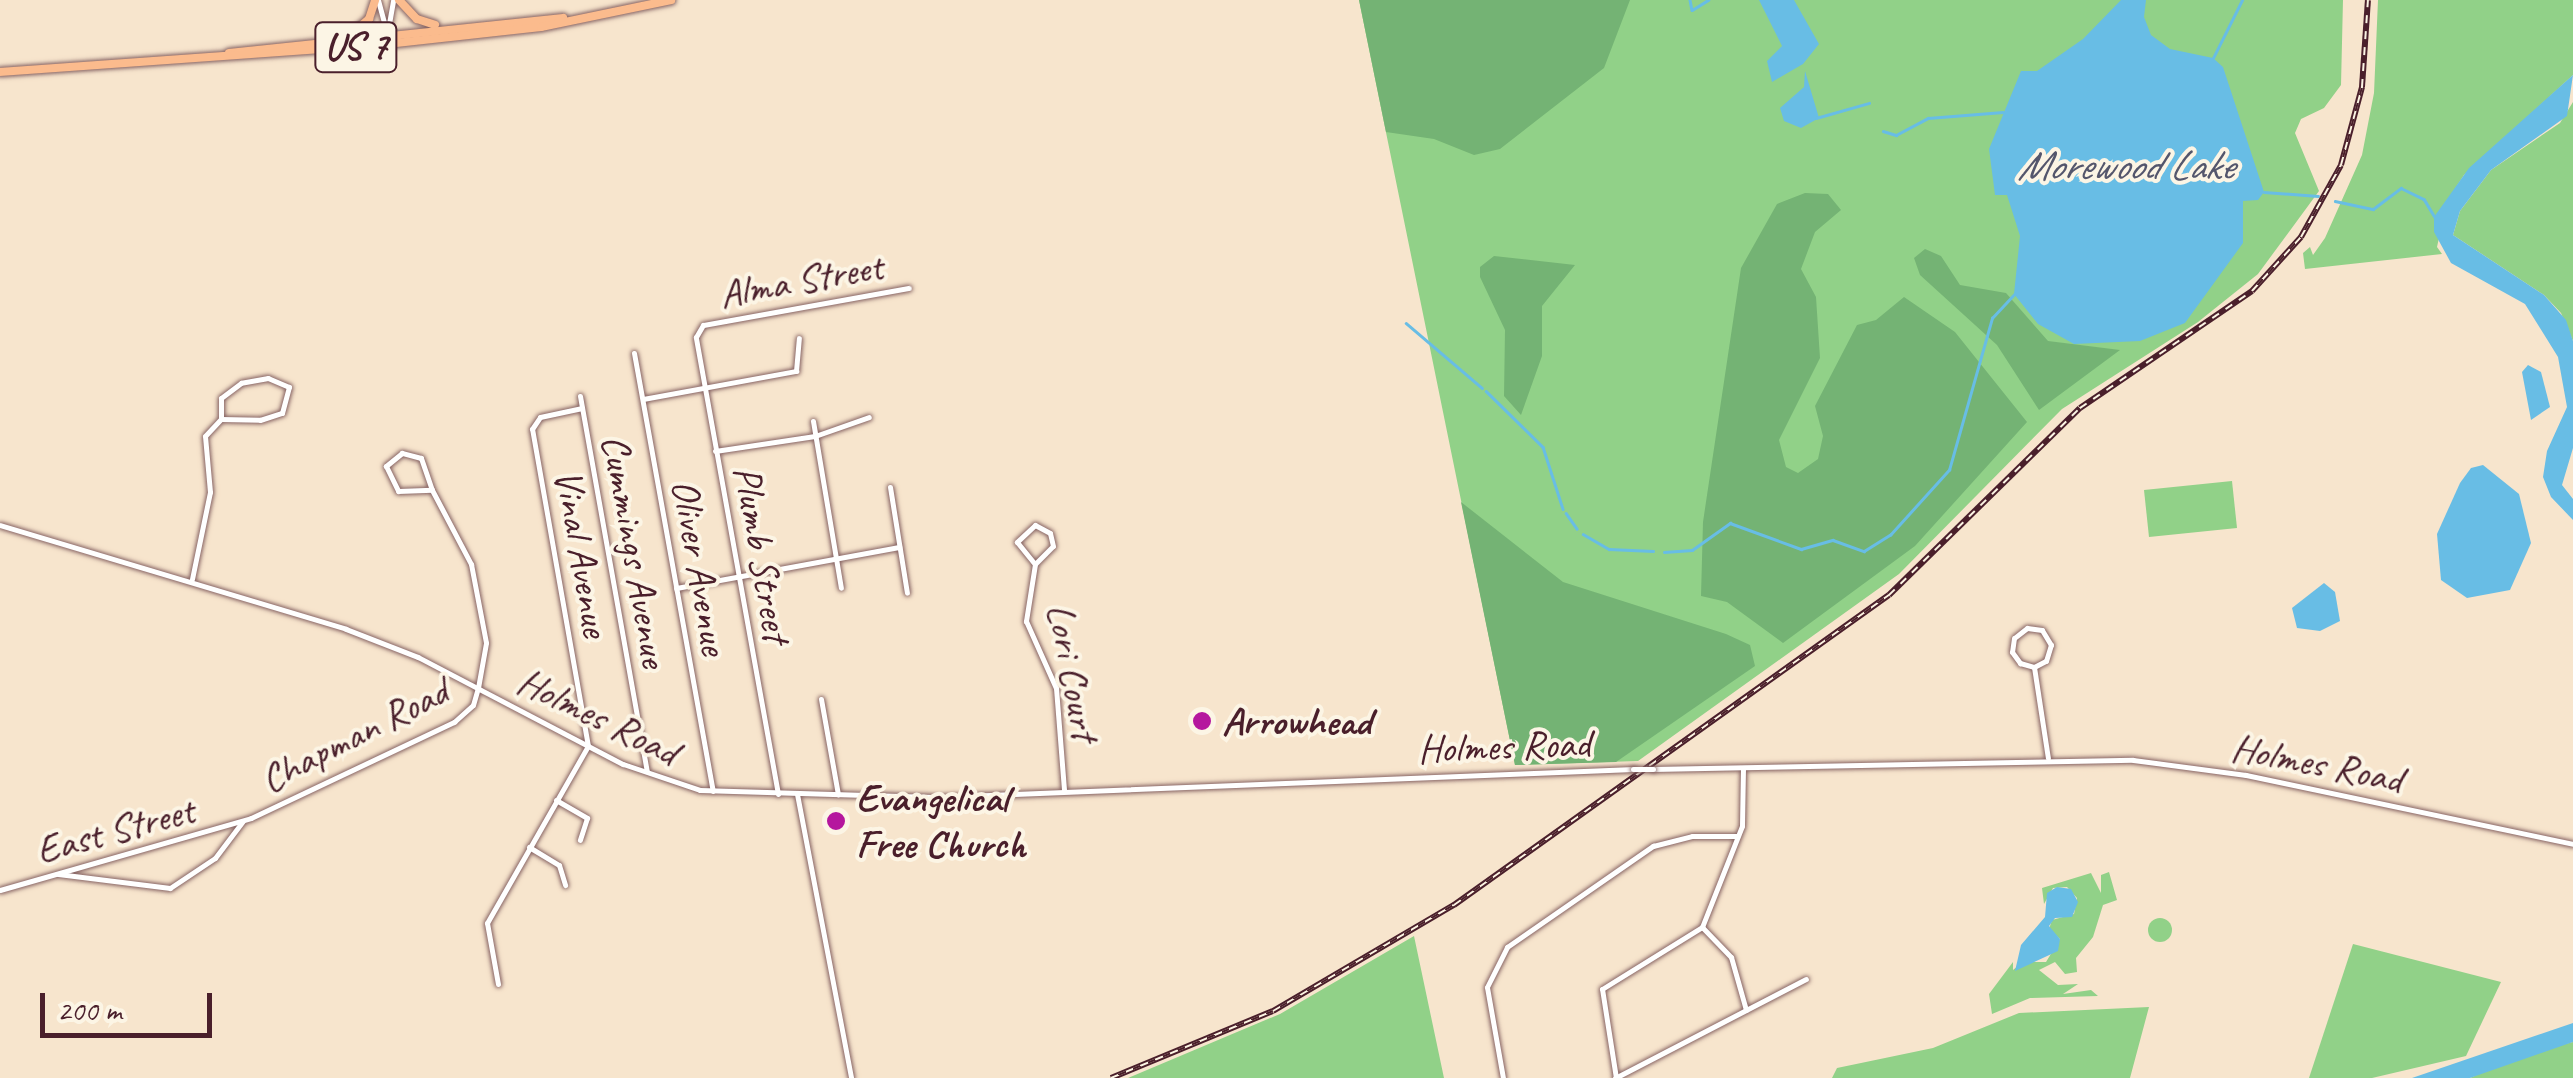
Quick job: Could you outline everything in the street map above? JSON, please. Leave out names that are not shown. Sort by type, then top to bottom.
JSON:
[{"type":"highway","points":[[347,37],[366,24],[377,0]]},
{"type":"highway","points":[[396,0],[417,19],[450,27]]},
{"type":"highway","name":"US 7","points":[[0,72],[180,60],[604,15],[672,0]]},
{"type":"highway","name":"US 7","points":[[180,60],[347,37],[387,38],[450,27],[604,15]]},
{"type":"street","points":[[377,0],[387,38]]},
{"type":"street","points":[[387,38],[396,0]]},
{"type":"street","name":"Alma Street","points":[[703,326],[909,288]]},
{"type":"street","name":"Plumb Street","points":[[703,326],[696,337],[704,389],[778,794]]},
{"type":"street","points":[[642,399],[799,370],[798,338]]},
{"type":"street","name":"Oliver Avenue","points":[[634,353],[713,791]]},
{"type":"street","points":[[192,579],[210,492],[204,447],[220,419],[221,398],[241,383],[268,378],[289,387],[288,406],[276,416],[220,419]]},
{"type":"street","name":"Cummings Avenue","points":[[580,396],[647,774]]},
{"type":"street","name":"Vinal Avenue","points":[[582,408],[540,417],[532,430],[588,746]]},
{"type":"street","points":[[715,451],[815,436],[869,417]]},
{"type":"street","points":[[813,421],[841,588]]},
{"type":"street","points":[[432,490],[398,491],[386,466],[402,453],[421,458],[480,594],[486,666],[478,688]]},
{"type":"street","points":[[890,487],[908,593]]},
{"type":"street","name":"Holmes Road","points":[[0,525],[192,579],[346,629],[478,688],[647,774],[713,791],[838,796],[1633,769],[2048,758],[2133,760],[2246,775],[2573,844]]},
{"type":"street","name":"Lori Court","points":[[1035,564],[1017,542],[1035,525],[1050,532],[1053,546],[1035,564],[1026,621],[1056,688],[1064,790]]},
{"type":"street","points":[[676,588],[899,547]]},
{"type":"street","points":[[2027,628],[2042,630],[2050,642],[2048,658],[2034,667],[2020,663],[2012,652],[2014,638],[2027,628]]},
{"type":"street","points":[[2034,667],[2048,758]]},
{"type":"street","name":"Chapman Road","points":[[243,822],[454,722],[469,712],[478,688]]},
{"type":"street","points":[[821,699],[838,796]]},
{"type":"street","points":[[498,984],[487,923],[588,746]]},
{"type":"street","points":[[1743,768],[1745,809],[1702,928],[1600,991],[1616,1078],[1806,980]]},
{"type":"street","points":[[797,794],[850,1078]]},
{"type":"street","points":[[556,800],[588,818],[580,840]]},
{"type":"street","points":[[58,874],[170,888],[207,866],[243,822]]},
{"type":"street","name":"East Street","points":[[0,890],[243,822]]},
{"type":"street","points":[[1502,1078],[1487,984],[1507,947],[1658,844],[1737,836]]},
{"type":"street","points":[[529,847],[559,865],[565,885]]},
{"type":"street","points":[[1702,928],[1730,954],[1746,1010]]},
{"type":"green space","points":[[1359,0],[2343,0],[2341,85],[2324,108],[2301,119],[2295,133],[2319,191],[2258,274],[2198,322],[2062,409],[1899,574],[1638,761],[1515,765]]},
{"type":"green space","points":[[1359,0],[1630,0],[1604,68],[1500,149],[1474,155],[1434,139],[1386,132]]},
{"type":"green space","points":[[2378,0],[2573,0],[2573,75],[2464,175],[2447,201],[2437,247],[2442,254],[2305,269],[2303,253],[2310,247],[2313,255],[2325,238],[2362,155],[2374,93]]},
{"type":"green space","points":[[2573,102],[2573,341],[2561,313],[2544,295],[2453,235],[2460,211],[2491,170],[2560,123]]},
{"type":"green space","points":[[1805,193],[1828,194],[1841,210],[1815,232],[1801,269],[1816,297],[1820,358],[1779,440],[1786,467],[1798,473],[1818,459],[1823,436],[1815,406],[1857,325],[1876,320],[1904,297],[1955,332],[2027,422],[1915,546],[1783,643],[1727,602],[1701,596],[1703,522],[1741,268],[1777,204]]},
{"type":"green space","points":[[1925,249],[1941,256],[1960,285],[2006,293],[2048,341],[2120,350],[2039,410],[1997,345],[1920,275],[1914,258]]},
{"type":"green space","points":[[1494,256],[1575,265],[1542,306],[1542,356],[1521,415],[1504,396],[1505,330],[1480,277],[1480,267]]},
{"type":"green space","points":[[2232,481],[2237,528],[2149,537],[2144,490]]},
{"type":"green space","points":[[1461,502],[1563,582],[1726,634],[1750,645],[1755,666],[1616,762],[1515,765]]},
{"type":"green space","points":[[2109,872],[2117,900],[2103,905],[2093,937],[2076,958],[2077,972],[2065,974],[2055,962],[2039,970],[2058,985],[2078,984],[2063,994],[2091,990],[2098,996],[2030,998],[1992,1014],[1989,994],[2013,962],[2013,970],[2023,962],[2046,962],[2060,939],[2049,929],[2052,920],[2074,914],[2077,898],[2067,887],[2053,888],[2044,904],[2042,888],[2091,873],[2101,893],[2101,875]]},
{"type":"green space","points":[[2160,918],[2172,930],[2160,942],[2148,930]]},
{"type":"green space","points":[[1414,936],[1444,1078],[1128,1078],[1280,1014]]},
{"type":"green space","points":[[2353,944],[2501,982],[2466,1056],[2372,1078],[2309,1078]]},
{"type":"green space","points":[[2149,1007],[2130,1078],[1832,1078],[1837,1068],[1933,1048],[2019,1013]]},
{"type":"green space","points":[[2573,1042],[2573,1078],[2470,1078],[2521,1055]]},
{"type":"water","points":[[1759,0],[1794,0],[1819,44],[1803,64],[1772,82],[1767,61],[1782,46]]},
{"type":"water","name":"Morewood Lake","points":[[2121,0],[2146,0],[2144,17],[2151,35],[2170,49],[2213,58],[2223,67],[2264,192],[2258,200],[2243,201],[2243,243],[2185,323],[2140,341],[2074,344],[2038,324],[2014,294],[2020,236],[2007,195],[1995,195],[1989,149],[2021,71],[2037,71],[2083,39]]},
{"type":"water","points":[[1805,71],[1819,118],[1801,128],[1784,121],[1780,108],[1804,87]]},
{"type":"water","points":[[2573,75],[2567,116],[2491,170],[2460,211],[2453,235],[2544,295],[2566,320],[2573,341],[2573,448],[2562,485],[2573,499],[2573,520],[2551,497],[2543,477],[2547,451],[2567,407],[2558,357],[2525,304],[2451,263],[2434,232],[2434,217],[2469,168]]},
{"type":"water","points":[[2528,365],[2541,372],[2550,407],[2531,420],[2522,372]]},
{"type":"water","points":[[2483,465],[2519,494],[2531,543],[2510,590],[2467,598],[2441,580],[2437,534],[2460,483],[2471,468]]},
{"type":"water","points":[[2324,583],[2335,592],[2340,621],[2320,631],[2297,628],[2292,608]]},
{"type":"water","points":[[2057,887],[2071,889],[2078,902],[2072,917],[2055,918],[2049,926],[2060,939],[2058,951],[2015,971],[2021,945],[2045,917],[2047,893]]},
{"type":"water","points":[[2573,1023],[2573,1042],[2470,1078],[2412,1078]]},
{"type":"waterway","points":[[1690,0],[1692,10],[1708,0]]},
{"type":"waterway","points":[[2213,58],[2242,0]]},
{"type":"waterway","points":[[1816,118],[1869,103]]},
{"type":"waterway","points":[[1883,131],[1896,135],[1928,118],[2003,112]]},
{"type":"waterway","points":[[2335,201],[2373,209],[2401,188],[2424,199],[2435,217]]},
{"type":"waterway","points":[[2264,192],[2318,196]]},
{"type":"waterway","points":[[1664,552],[1692,550],[1730,523],[1801,549],[1833,540],[1864,551],[1890,535],[1949,470],[1992,318],[2014,294]]},
{"type":"waterway","points":[[1406,323],[1482,388]]},
{"type":"waterway","points":[[1486,391],[1543,447],[1563,509]]},
{"type":"waterway","points":[[1566,513],[1577,529]]},
{"type":"waterway","points":[[1583,534],[1609,549],[1653,551]]},
{"type":"railway","points":[[1111,1078],[1273,1011],[1454,905],[1889,595],[2080,408],[2252,291],[2301,237],[2341,165],[2362,87],[2368,0]]},
{"type":"place","name":"Arrowhead","points":[[1202,721]]},
{"type":"place","name":"Evangelical Free Church","points":[[836,821]]}]
